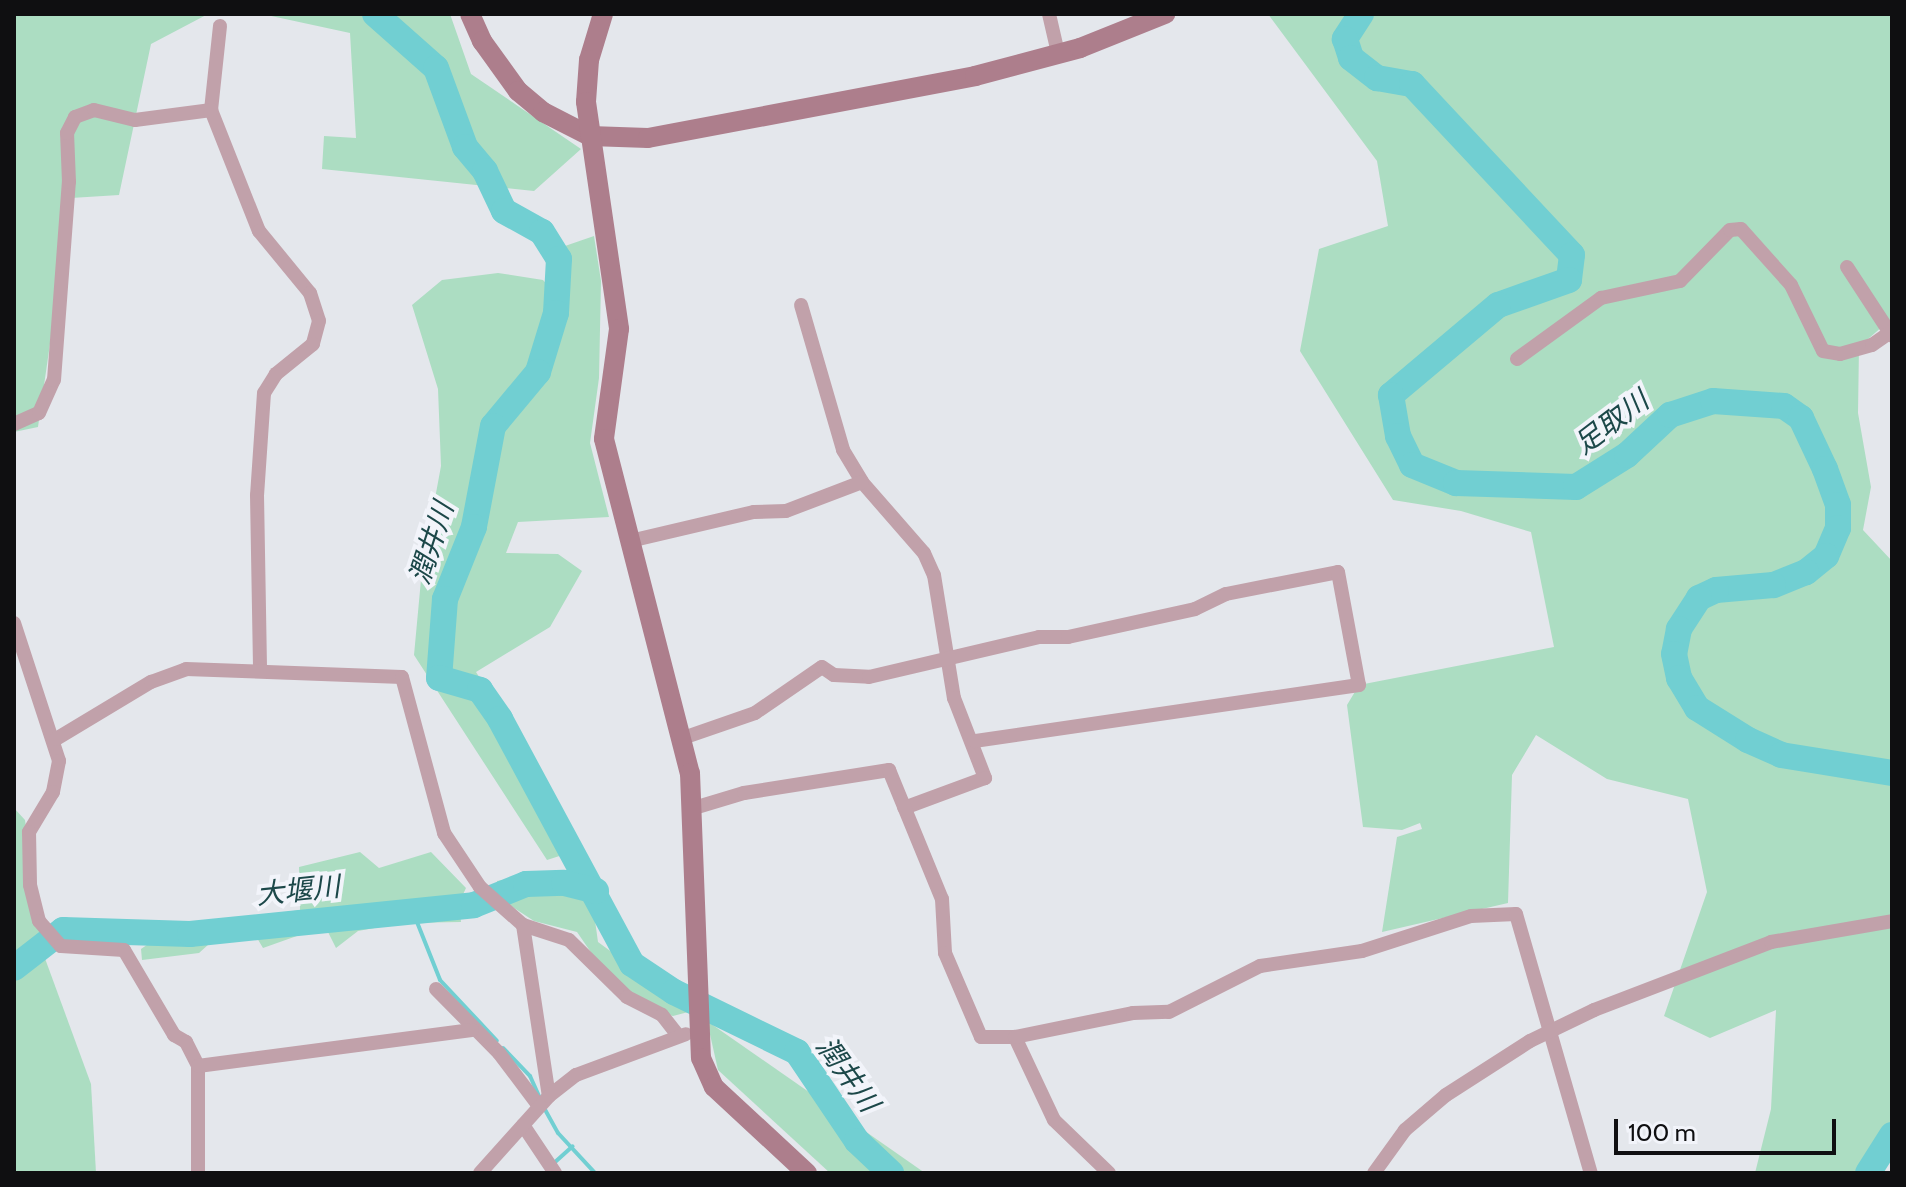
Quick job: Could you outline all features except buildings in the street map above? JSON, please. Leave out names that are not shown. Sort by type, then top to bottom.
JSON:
[{"type":"street","points":[[470,14],[482,41],[518,91],[543,112],[590,136],[648,138],[819,102],[975,76],[1058,53],[1165,14]]},
{"type":"street","points":[[603,14],[589,60],[586,102],[619,329],[604,439],[683,738],[694,808],[698,1028],[706,1076],[807,1173]]},
{"type":"street","points":[[1049,14],[1058,53]]},
{"type":"street","points":[[220,26],[211,110],[259,231],[310,293],[319,321],[313,344],[276,374],[264,393],[257,495],[260,669]]},
{"type":"street","points":[[14,424],[39,413],[54,380],[69,182],[67,133],[75,117],[94,110],[135,120],[211,110]]},
{"type":"street","points":[[1517,359],[1601,298],[1680,281],[1730,230],[1741,229],[1791,285],[1823,351],[1840,354],[1891,334],[1847,267]]},
{"type":"street","points":[[801,305],[843,450],[862,482],[924,553],[934,575],[954,698],[974,741],[985,778],[904,808]]},
{"type":"street","points":[[630,541],[754,512],[786,511],[862,482]]},
{"type":"street","points":[[683,738],[755,713],[822,667],[834,675],[869,677],[1039,637],[1096,631],[1195,609],[1226,594],[1338,572],[1359,685],[974,741]]},
{"type":"street","points":[[14,623],[56,739],[56,783],[29,832],[30,885],[44,926],[61,946],[124,950],[145,991],[158,1002],[198,1066],[198,1173]]},
{"type":"street","points":[[56,739],[151,682],[186,669],[260,669],[402,677],[444,833],[480,887],[523,925],[569,940],[627,997],[662,1015],[677,1034]]},
{"type":"street","points":[[694,808],[744,793],[889,770],[942,899],[945,953],[981,1037],[1015,1037],[1133,1013],[1169,1012],[1260,966],[1362,951],[1471,916],[1516,914],[1553,1031],[1591,1173]]},
{"type":"street","points":[[1374,1173],[1405,1130],[1446,1095],[1553,1031],[1711,962],[1771,942],[1892,921]]},
{"type":"street","points":[[523,925],[544,1101]]},
{"type":"street","points":[[436,989],[472,1030],[499,1053],[544,1101]]},
{"type":"street","points":[[480,1173],[544,1101],[576,1075],[698,1028]]},
{"type":"street","points":[[198,1066],[472,1030]]},
{"type":"street","points":[[1015,1037],[1054,1120],[1109,1173]]},
{"type":"street","points":[[523,1125],[555,1172]]},
{"type":"green space","points":[[14,14],[208,14],[151,44],[119,195],[71,198],[38,427],[14,432]]},
{"type":"green space","points":[[262,14],[450,14],[471,74],[581,149],[534,191],[322,169],[324,136],[356,138],[350,33]]},
{"type":"green space","points":[[1268,14],[1892,14],[1892,318],[1859,347],[1858,413],[1871,487],[1863,530],[1892,561],[1892,1160],[1879,1173],[1755,1173],[1771,1109],[1776,1010],[1710,1038],[1664,1016],[1707,892],[1688,799],[1607,779],[1536,735],[1512,775],[1508,903],[1382,932],[1397,837],[1422,829],[1420,823],[1402,830],[1363,827],[1347,705],[1359,685],[1554,647],[1531,532],[1461,511],[1393,500],[1300,351],[1319,249],[1388,226],[1377,161]]},
{"type":"green space","points":[[594,236],[601,281],[599,378],[590,443],[609,517],[518,522],[506,553],[558,554],[582,571],[550,627],[476,672],[526,751],[575,851],[547,860],[414,655],[422,569],[441,466],[438,389],[412,305],[442,280],[498,273],[543,280],[558,297],[565,246]]},
{"type":"green space","points":[[14,808],[25,820],[43,939],[14,965]]},
{"type":"green space","points":[[360,852],[379,868],[431,852],[466,888],[459,903],[461,922],[402,923],[358,931],[336,948],[325,926],[263,948],[257,938],[209,944],[199,953],[142,960],[141,949],[170,929],[300,910],[299,867]]},
{"type":"green space","points":[[557,871],[581,880],[593,906],[598,942],[692,1011],[673,1016],[649,1010],[608,977],[577,932],[534,921],[496,896],[497,881]]},
{"type":"green space","points":[[43,953],[91,1084],[96,1173],[14,1173],[14,967]]},
{"type":"green space","points":[[707,1021],[925,1173],[830,1173],[718,1070]]},
{"type":"waterway","name":"潤井川","points":[[375,14],[436,68],[465,147],[485,171],[504,211],[542,232],[559,259],[556,313],[538,372],[493,426],[474,527],[445,599],[439,678],[480,690],[500,719],[632,964],[674,992],[797,1052],[857,1141],[891,1173]]},
{"type":"waterway","name":"足取川","points":[[1361,14],[1345,39],[1351,58],[1377,78],[1412,84],[1572,255],[1569,280],[1498,305],[1391,395],[1398,436],[1412,465],[1456,483],[1576,487],[1627,455],[1670,415],[1713,401],[1784,406],[1801,418],[1825,469],[1838,505],[1838,528],[1826,556],[1806,572],[1773,585],[1716,590],[1699,598],[1679,629],[1674,654],[1679,678],[1697,708],[1748,740],[1781,755],[1892,773]]},
{"type":"waterway","name":"大堰川","points":[[14,968],[63,930],[190,934],[474,905],[526,884],[564,883],[596,891]]},
{"type":"waterway","points":[[413,912],[440,980],[497,1041]]},
{"type":"waterway","points":[[503,1048],[530,1076],[540,1098]]},
{"type":"waterway","points":[[543,1106],[558,1133],[595,1173]]},
{"type":"waterway","name":"足取川","points":[[1868,1173],[1892,1135]]},
{"type":"waterway","points":[[554,1163],[573,1146]]}]
